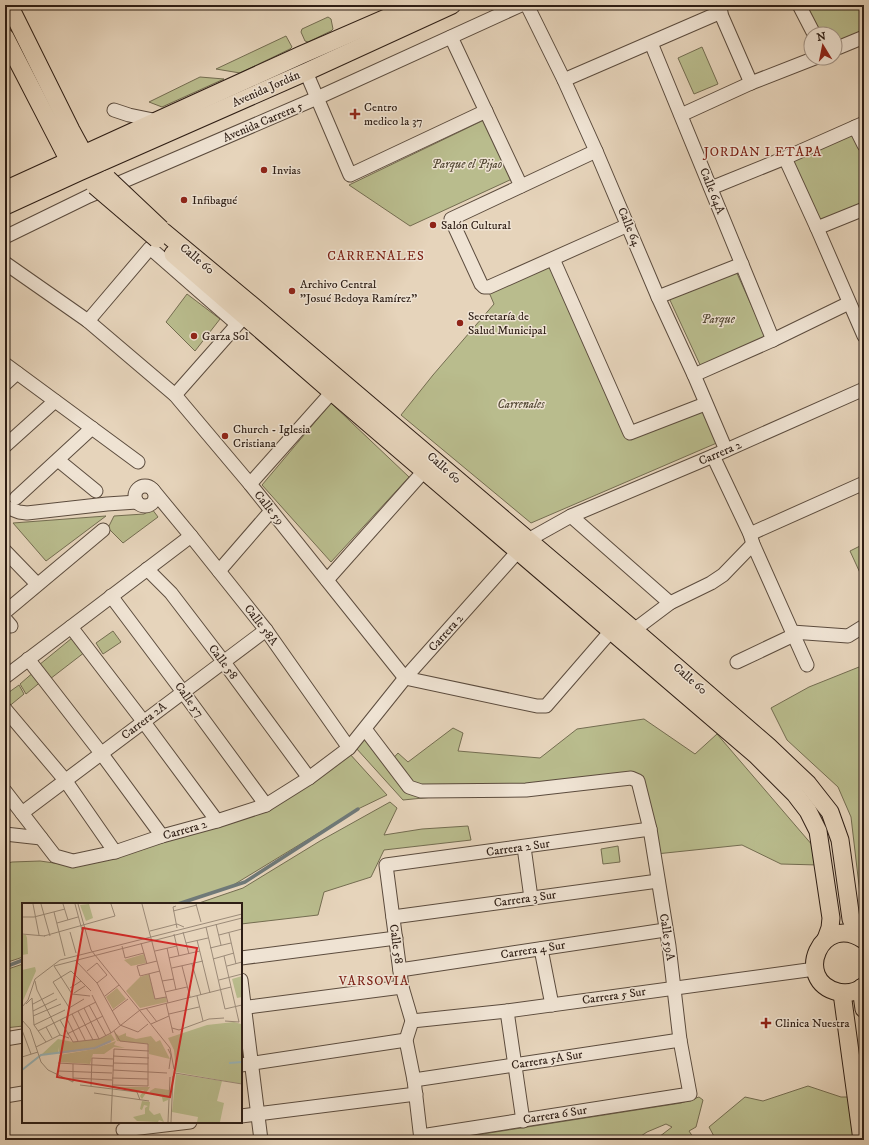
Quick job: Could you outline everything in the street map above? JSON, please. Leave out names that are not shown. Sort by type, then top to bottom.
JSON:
[{"type":"main road","name":"Calle 60","points":[[8,5],[71,130],[81,163]]},
{"type":"main road","name":"Avenida Jordán","points":[[81,163],[158,121],[301,55],[416,5]]},
{"type":"main road","name":"Avenida Jordán","points":[[81,163],[306,72],[452,5]]},
{"type":"main road","name":"Calle 60","points":[[5,37],[81,163],[157,240],[241,320],[338,388],[424,470],[634,630],[768,746],[808,784],[830,812],[840,840],[851,919],[861,938]]},
{"type":"main road","points":[[5,190],[81,163]]},
{"type":"main road","points":[[5,206],[81,163]]},
{"type":"main road","name":"Calle 60","points":[[157,240],[338,388],[523,546],[611,631],[756,755],[795,794],[808,811],[818,831],[831,918],[830,928],[826,939],[820,945],[816,953],[814,961],[815,970]]},
{"type":"main road","points":[[826,939],[841,933],[850,933],[861,938]]},
{"type":"main road","points":[[815,970],[818,978],[825,986],[833,991],[842,993],[852,992],[863,987],[864,1009]]},
{"type":"main road","points":[[842,993],[862,1140]]},
{"type":"street","name":"Avenida Carrera 5","points":[[5,237],[89,196],[317,98],[521,5]]},
{"type":"street","name":"Calle 64","points":[[528,5],[596,151],[658,297],[694,375],[726,450]]},
{"type":"street","points":[[799,5],[810,26]]},
{"type":"street","points":[[564,80],[651,43],[719,9],[751,84]]},
{"type":"street","points":[[843,46],[864,36]]},
{"type":"street","points":[[451,37],[521,186]]},
{"type":"street","name":"Calle 64A","points":[[651,43],[773,340]]},
{"type":"street","points":[[681,115],[803,63]]},
{"type":"street","points":[[306,72],[350,175],[486,111]]},
{"type":"street","points":[[114,110],[128,115],[158,121]]},
{"type":"street","points":[[711,188],[860,125],[864,146]]},
{"type":"street","points":[[596,151],[451,219],[481,284],[484,287],[489,287],[628,225]]},
{"type":"street","points":[[785,158],[864,336]]},
{"type":"street","points":[[817,228],[864,208]]},
{"type":"street","points":[[88,321],[157,240]]},
{"type":"street","points":[[553,259],[630,433],[706,404]]},
{"type":"street","name":"Calle 59","points":[[5,263],[88,321],[175,395],[250,484],[405,678]]},
{"type":"street","points":[[658,297],[742,264]]},
{"type":"street","points":[[694,375],[773,340],[849,303]]},
{"type":"street","points":[[175,395],[241,320]]},
{"type":"street","points":[[5,364],[138,462]]},
{"type":"street","points":[[5,384],[17,373]]},
{"type":"street","points":[[250,484],[338,388]]},
{"type":"street","name":"Carrera 2","points":[[5,791],[55,856],[73,861],[115,852],[162,836],[217,821],[266,805],[309,778],[349,748],[405,678],[523,546],[571,516],[713,456],[864,389]]},
{"type":"street","points":[[5,446],[56,401]]},
{"type":"street","points":[[16,498],[92,428]]},
{"type":"street","points":[[713,456],[752,539],[807,665]]},
{"type":"street","points":[[58,460],[96,490]]},
{"type":"street","points":[[327,580],[424,470]]},
{"type":"street","points":[[634,630],[670,603],[711,583],[723,575],[752,539],[864,483]]},
{"type":"street","points":[[141,486],[148,486],[153,496],[145,506],[137,497],[141,486]]},
{"type":"street","name":"Calle 58A","points":[[153,496],[166,506],[266,630],[349,748]]},
{"type":"street","points":[[5,506],[6,508],[19,512],[40,512],[107,504],[137,497]]},
{"type":"street","points":[[219,571],[271,511]]},
{"type":"street","points":[[571,516],[670,603]]},
{"type":"street","points":[[5,612],[103,530]]},
{"type":"street","points":[[5,677],[191,536]]},
{"type":"street","points":[[5,551],[37,584]]},
{"type":"street","name":"Calle 58","points":[[147,569],[170,593],[309,778]]},
{"type":"street","name":"Calle 57","points":[[111,596],[266,805]]},
{"type":"street","points":[[737,662],[793,633],[848,636],[864,626]]},
{"type":"street","points":[[71,627],[217,821]]},
{"type":"street","name":"Carrera 2A","points":[[22,813],[266,630]]},
{"type":"street","points":[[405,678],[537,706],[546,706],[611,631]]},
{"type":"street","points":[[28,659],[101,753],[162,836]]},
{"type":"street","points":[[5,709],[65,780],[115,852]]},
{"type":"street","name":"Calle 59A","points":[[365,729],[408,787],[422,791],[526,790],[631,778],[638,781],[650,829],[665,930],[669,946],[680,1040],[690,1094]]},
{"type":"street","name":"Carrera 2 Sur","points":[[386,865],[650,829]]},
{"type":"street","points":[[5,834],[41,838]]},
{"type":"street","points":[[524,847],[531,898]]},
{"type":"street","name":"Calle 58","points":[[386,865],[402,987],[412,1021]]},
{"type":"street","name":"Carrera 3 Sur","points":[[393,917],[658,881]]},
{"type":"street","name":"Carrera 4 Sur","points":[[400,970],[665,930]]},
{"type":"street","points":[[242,958],[396,938]]},
{"type":"street","points":[[541,949],[552,1005]]},
{"type":"street","name":"Carrera 5 Sur","points":[[412,1021],[507,1011],[815,970]]},
{"type":"street","points":[[243,1008],[402,987]]},
{"type":"street","points":[[242,994],[246,1064],[258,1114],[261,1140]]},
{"type":"street","points":[[507,1011],[523,1121]]},
{"type":"street","points":[[412,1021],[406,1040],[414,1080],[421,1138]]},
{"type":"street","points":[[5,1039],[22,1036]]},
{"type":"street","points":[[246,1064],[406,1040]]},
{"type":"street","name":"Carrera 5A Sur","points":[[414,1080],[680,1040]]},
{"type":"street","points":[[5,1096],[22,1093]]},
{"type":"street","points":[[242,1116],[416,1094]]},
{"type":"street","name":"Carrera 6 Sur","points":[[421,1138],[690,1094]]},
{"type":"street","points":[[123,1131],[183,1123]]},
{"type":"green space","points":[[804,5],[864,5],[864,34],[843,43],[843,26],[813,26]]},
{"type":"green space","points":[[328,17],[331,19],[333,29],[308,42],[305,41],[301,32],[302,29]]},
{"type":"green space","points":[[286,36],[292,47],[290,49],[240,73],[216,69]]},
{"type":"green space","points":[[702,47],[718,84],[694,94],[678,58]]},
{"type":"green space","points":[[200,77],[224,79],[162,107],[149,102]]},
{"type":"green space","name":"Parque el Pijao","points":[[484,120],[512,179],[410,226],[349,185]]},
{"type":"green space","points":[[853,131],[864,155],[864,202],[818,223],[789,160]]},
{"type":"green space","name":"Carrenales","points":[[553,262],[628,438],[703,406],[719,442],[531,523],[401,415],[494,304],[488,290]]},
{"type":"green space","name":"Parque","points":[[735,269],[767,340],[702,369],[669,298]]},
{"type":"green space","name":"Garza Sol","points":[[187,294],[220,319],[195,351],[166,322]]},
{"type":"green space","points":[[331,403],[409,477],[331,562],[262,485]]},
{"type":"green space","points":[[152,509],[158,517],[123,543],[108,528],[114,516],[144,514]]},
{"type":"green space","points":[[106,516],[46,561],[13,523]]},
{"type":"green space","points":[[864,544],[864,574],[861,575],[850,551]]},
{"type":"green space","points":[[113,631],[121,642],[103,654],[96,643]]},
{"type":"green space","points":[[72,638],[85,652],[50,679],[39,665]]},
{"type":"green space","points":[[864,665],[864,928],[851,817],[838,787],[787,740],[771,708],[809,687]]},
{"type":"green space","points":[[35,671],[43,680],[26,694],[20,684]]},
{"type":"green space","points":[[19,685],[24,694],[7,708],[5,705],[5,695]]},
{"type":"green space","points":[[644,719],[695,754],[717,734],[813,846],[818,865],[781,864],[742,845],[656,854],[637,777],[403,800],[356,748],[365,737],[389,763],[398,753],[408,762],[453,728],[463,733],[458,751],[540,758],[577,729]]},
{"type":"green space","points":[[349,753],[387,795],[358,809],[230,887],[182,903],[22,903],[22,957],[5,963],[5,864],[12,862],[40,861],[75,866],[261,811]]},
{"type":"green space","points":[[390,802],[397,808],[384,835],[422,829],[468,826],[471,840],[384,850],[371,877],[324,892],[318,915],[242,924],[242,903],[199,903],[243,888],[320,841]]},
{"type":"green space","points":[[618,846],[620,862],[603,864],[601,849]]},
{"type":"green space","points":[[22,964],[22,1026],[5,1028],[5,970]]},
{"type":"green space","points":[[808,1086],[841,1097],[853,1097],[857,1140],[716,1140],[709,1127],[745,1097],[763,1101]]},
{"type":"green space","points":[[699,1097],[703,1100],[696,1127],[689,1131],[695,1140],[655,1140],[672,1127],[666,1124],[647,1132],[635,1140],[457,1140],[457,1138],[681,1103]]},
{"type":"waterway","points":[[181,903],[245,882],[358,809]]},
{"type":"waterway","points":[[5,967],[22,960]]},
{"type":"place","name":"Centro medico la 37","points":[[355,114]]},
{"type":"place","name":"Invias","points":[[264,170]]},
{"type":"place","name":"Infibagué","points":[[184,200]]},
{"type":"place","name":"Salón Cultural","points":[[433,225]]},
{"type":"place","name":"Archivo Central \"Josué Bedoya Ramírez\"","points":[[292,291]]},
{"type":"place","name":"Secretaría de Salud Municipal","points":[[460,323]]},
{"type":"place","name":"Garza Sol","points":[[194,336]]},
{"type":"place","name":"Church - Iglesia Cristiana","points":[[225,436]]},
{"type":"place","name":"Clinica Nuestra","points":[[766,1023]]},
{"type":"district","name":"JORDAN I ETAPA","points":[[763,152]]},
{"type":"district","name":"CARRENALES","points":[[376,256]]},
{"type":"district","name":"VARSOVIA","points":[[374,981]]}]
